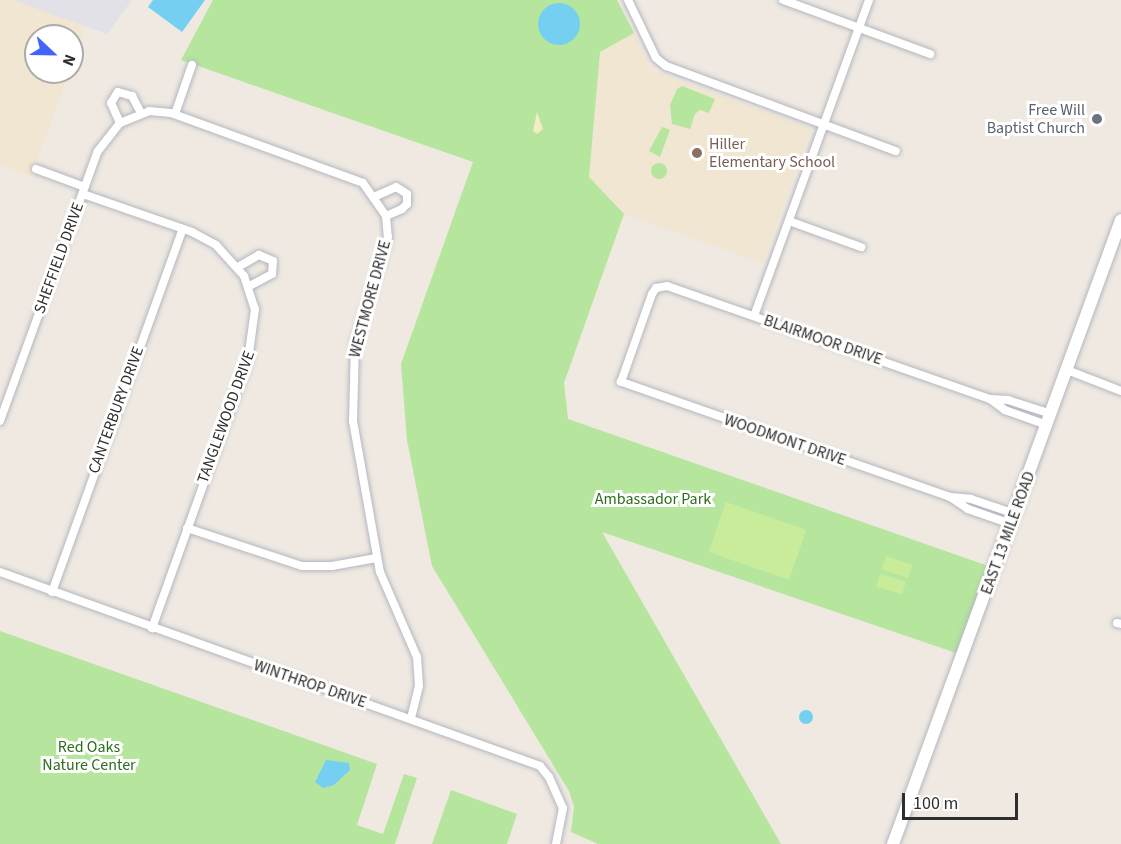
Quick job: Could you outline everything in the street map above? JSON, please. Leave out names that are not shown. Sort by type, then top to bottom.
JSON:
[{"type":"main road","name":"EAST 13 MILE ROAD","points":[[893,844],[1121,220]]},
{"type":"street","points":[[628,0],[656,58],[666,66],[896,151]]},
{"type":"street","points":[[783,0],[930,54]]},
{"type":"street","points":[[754,316],[869,0]]},
{"type":"street","points":[[175,114],[192,65]]},
{"type":"street","points":[[120,123],[111,103],[118,92],[132,96],[141,113]]},
{"type":"street","name":"WESTMORE DRIVE","points":[[141,113],[175,114],[346,174],[363,183],[376,196],[386,216],[386,248],[360,325],[351,381],[356,446],[376,558],[386,590],[417,657],[419,686],[411,720]]},
{"type":"street","name":"SHEFFIELD DRIVE","points":[[0,421],[104,139],[120,123],[141,113]]},
{"type":"street","name":"TANGLEWOOD DRIVE","points":[[36,169],[183,229],[216,245],[238,267],[249,286],[255,309],[252,346],[152,628]]},
{"type":"street","points":[[376,196],[396,188],[408,194],[402,209],[386,216]]},
{"type":"street","points":[[789,221],[861,247]]},
{"type":"street","name":"CANTERBURY DRIVE","points":[[52,592],[183,229]]},
{"type":"street","points":[[238,267],[259,255],[273,261],[272,274],[249,286]]},
{"type":"street","name":"BLAIRMOOR DRIVE","points":[[621,382],[656,288],[667,286],[990,399],[1008,400],[1049,419]]},
{"type":"street","points":[[1067,370],[1121,390]]},
{"type":"street","name":"WOODMONT DRIVE","points":[[621,382],[950,497],[971,499],[1013,519]]},
{"type":"street","points":[[187,528],[302,566],[332,566],[376,558]]},
{"type":"street","name":"WINTHROP DRIVE","points":[[0,572],[411,720],[545,771],[563,808],[556,844]]},
{"type":"shaded area","points":[[0,0],[12,0],[78,24],[24,24],[24,84],[65,84],[31,177],[0,165]]},
{"type":"shaded area","points":[[12,0],[132,0],[107,34]]},
{"type":"shaded area","name":"Hiller Elementary School","points":[[634,33],[650,70],[811,129],[762,263],[624,214],[589,178],[600,51]]},
{"type":"green space","name":"Ambassador Park","points":[[213,0],[617,0],[634,33],[600,52],[589,177],[624,214],[564,383],[568,419],[994,568],[962,655],[602,532],[781,844],[598,844],[571,832],[574,807],[569,791],[432,566],[407,440],[401,364],[473,162],[181,60]]},
{"type":"green space","points":[[682,86],[715,99],[709,113],[700,110],[695,114],[690,129],[672,124],[670,105],[677,89]]},
{"type":"green space","points":[[662,127],[670,130],[660,157],[649,151]]},
{"type":"green space","points":[[659,163],[667,171],[659,179],[651,171]]},
{"type":"green space","points":[[726,502],[806,530],[789,580],[709,552]]},
{"type":"green space","points":[[886,556],[912,565],[908,578],[881,569]]},
{"type":"green space","points":[[880,574],[906,582],[902,594],[876,586]]},
{"type":"green space","name":"Red Oaks Nature Center","points":[[0,631],[377,764],[357,825],[383,834],[404,774],[417,778],[395,844],[0,844]]},
{"type":"green space","points":[[451,790],[517,814],[507,844],[432,844]]},
{"type":"sand","points":[[537,112],[543,129],[537,134],[533,131]]},
{"type":"water","points":[[153,0],[205,0],[182,32],[148,7]]},
{"type":"water","points":[[559,3],[574,9],[580,24],[574,39],[559,45],[544,39],[538,24],[544,9]]},
{"type":"water","points":[[806,710],[811,712],[813,717],[811,722],[806,724],[801,722],[799,717],[801,712]]},
{"type":"water","points":[[326,760],[349,763],[350,770],[334,785],[323,788],[315,782]]},
{"type":"place","name":"Free Will Baptist Church","points":[[1097,119]]},
{"type":"place","name":"Hiller Elementary School","points":[[697,153]]}]
